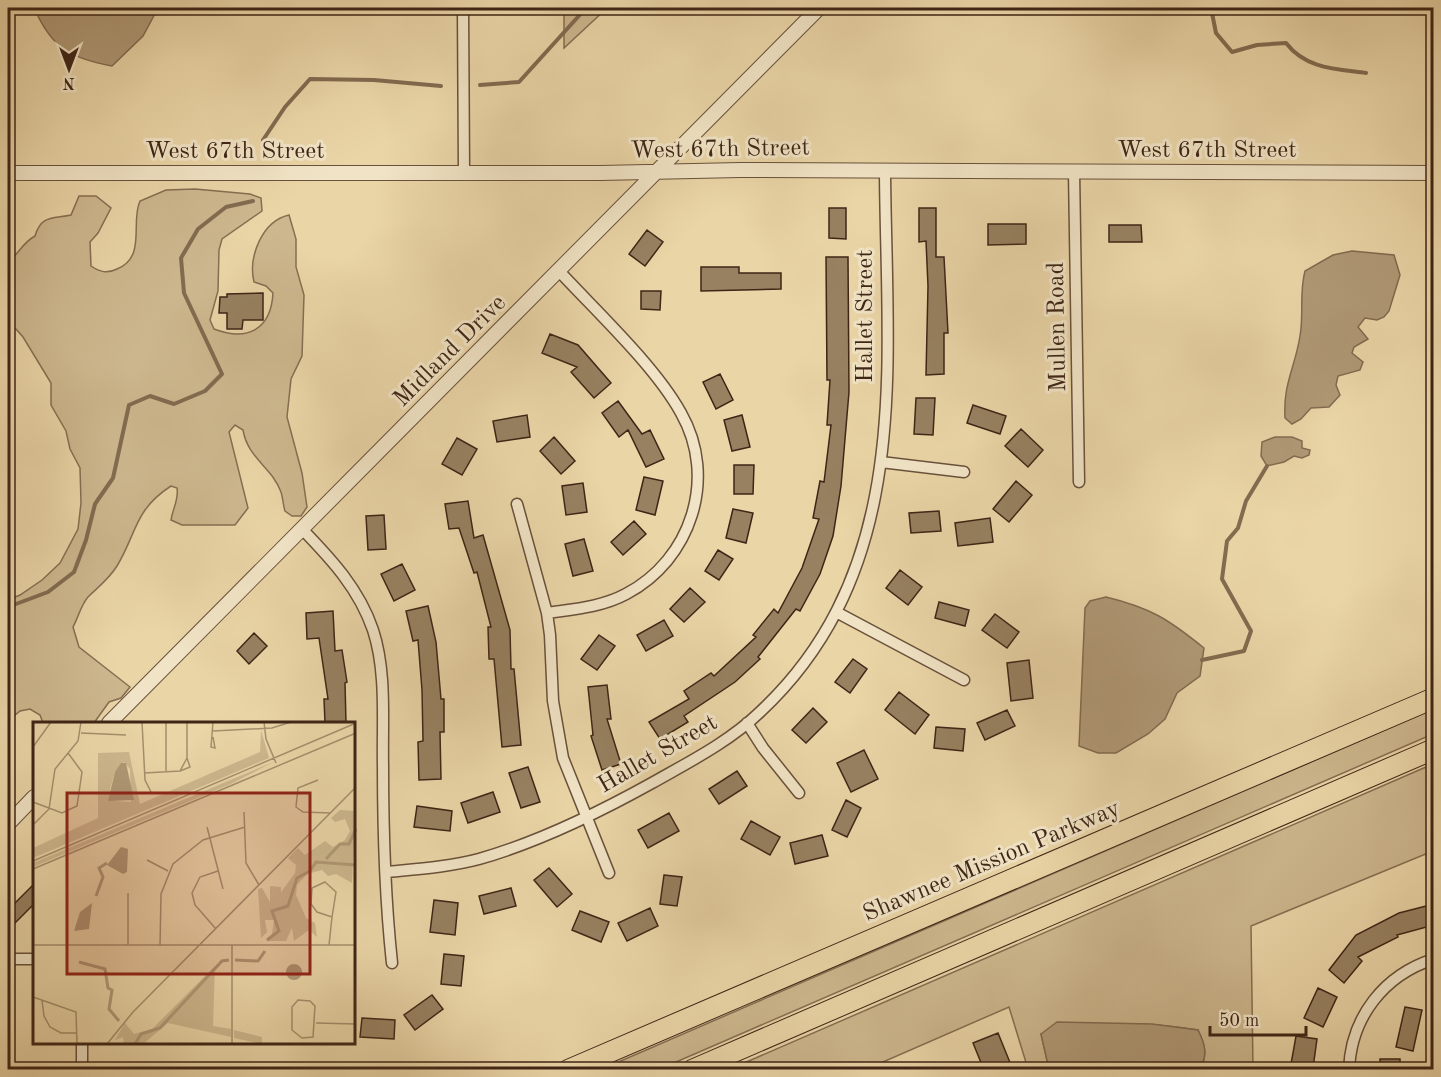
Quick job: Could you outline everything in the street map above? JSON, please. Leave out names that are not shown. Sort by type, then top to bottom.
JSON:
[{"type":"highway","name":"Shawnee Mission Parkway","points":[[568,1070],[1434,699]]},
{"type":"highway","points":[[692,1070],[1434,749]]},
{"type":"street","points":[[463,8],[464,172]]},
{"type":"street","name":"Midland Drive","points":[[110,722],[819,8]]},
{"type":"street","name":"West 67th Street","points":[[8,173],[885,170],[1434,172]]},
{"type":"street","name":"Hallet Street","points":[[386,872],[443,867],[479,859],[586,817],[680,767],[747,723],[789,683],[813,653],[838,613],[864,549],[881,462],[886,376],[885,170]]},
{"type":"street","name":"Mullen Road","points":[[1074,171],[1078,482]]},
{"type":"street","points":[[547,613],[593,606],[614,599],[651,577],[670,558],[685,535],[694,511],[698,485],[695,447],[680,411],[624,341],[559,271]]},
{"type":"street","points":[[881,462],[964,472]]},
{"type":"street","points":[[517,504],[547,613],[556,727],[563,758],[586,817]]},
{"type":"street","points":[[303,530],[346,577],[362,603],[373,630],[382,680],[386,872],[392,963]]},
{"type":"street","points":[[838,613],[964,680]]},
{"type":"street","name":"Hallet Street","points":[[747,723],[763,748],[799,793]]},
{"type":"street","points":[[8,824],[33,798]]},
{"type":"street","name":"Hallet Street","points":[[586,817],[609,873]]},
{"type":"street","points":[[8,959],[33,959]]},
{"type":"street","points":[[1349,1070],[1355,1034],[1377,995],[1404,972],[1434,959]]},
{"type":"street","points":[[82,1044],[82,1070]]},
{"type":"shaded area","points":[[34,8],[158,8],[143,36],[112,66],[84,59],[64,49],[48,33]]},
{"type":"shaded area","points":[[564,8],[607,8],[564,48]]},
{"type":"shaded area","points":[[195,189],[250,194],[261,198],[262,211],[222,239],[219,250],[218,291],[210,320],[214,329],[226,333],[247,333],[262,324],[268,316],[273,293],[266,286],[254,282],[255,251],[264,232],[271,224],[289,215],[296,239],[296,267],[304,295],[302,356],[291,379],[287,417],[302,473],[307,507],[301,516],[292,516],[285,511],[277,483],[255,456],[243,430],[235,425],[229,432],[248,508],[235,525],[182,525],[171,520],[177,500],[177,488],[171,486],[159,495],[143,513],[117,566],[88,597],[73,627],[79,647],[130,687],[121,698],[109,702],[95,722],[43,722],[40,715],[30,709],[20,711],[8,721],[8,600],[42,580],[60,563],[78,529],[81,503],[80,468],[70,449],[66,431],[51,405],[51,383],[23,337],[15,328],[8,327],[8,262],[35,236],[40,224],[44,221],[71,215],[79,196],[96,196],[111,208],[98,233],[90,242],[91,266],[104,272],[113,271],[132,256],[135,248],[137,209],[140,201],[166,190]]},
{"type":"shaded area","points":[[1352,251],[1394,255],[1400,275],[1389,311],[1377,320],[1365,318],[1358,327],[1368,339],[1354,347],[1352,353],[1363,362],[1360,370],[1338,376],[1336,385],[1340,395],[1329,407],[1311,408],[1301,419],[1292,424],[1285,418],[1285,406],[1300,336],[1305,271],[1333,255]]},
{"type":"shaded area","points":[[1275,437],[1292,437],[1302,441],[1302,448],[1310,450],[1309,455],[1302,458],[1294,456],[1284,462],[1267,466],[1261,456],[1262,442]]},
{"type":"shaded area","points":[[1106,597],[1147,610],[1180,629],[1204,648],[1200,676],[1177,693],[1165,719],[1148,734],[1116,753],[1098,753],[1079,746],[1085,608],[1090,601]]},
{"type":"shaded area","points":[[1433,709],[1433,734],[660,1069],[600,1070]]},
{"type":"shaded area","points":[[1433,764],[1433,851],[1251,926],[1253,1069],[1200,1069],[1205,1050],[1198,1030],[1157,1025],[1119,1024],[1081,1027],[1041,1034],[1049,1069],[1028,1069],[1009,1007],[867,1069],[728,1070]]},
{"type":"shaded area","points":[[1057,1022],[1152,1024],[1198,1030],[1204,1045],[1204,1059],[1200,1069],[1049,1069],[1041,1034]]},
{"type":"building","points":[[829,208],[846,208],[846,239],[829,238]]},
{"type":"building","points":[[919,208],[936,208],[936,257],[944,257],[948,333],[944,333],[944,374],[926,375],[928,286],[926,241],[919,242]]},
{"type":"building","points":[[988,224],[1026,224],[1026,244],[988,245]]},
{"type":"building","points":[[1109,225],[1141,225],[1142,242],[1109,242]]},
{"type":"building","points":[[647,230],[663,242],[645,266],[629,254]]},
{"type":"building","points":[[826,257],[848,257],[849,392],[841,486],[833,536],[820,574],[800,611],[796,609],[758,657],[760,659],[735,682],[684,716],[688,722],[660,739],[649,722],[689,699],[684,691],[711,673],[714,676],[756,637],[753,635],[774,609],[778,613],[802,568],[819,519],[813,518],[820,481],[824,482],[831,425],[827,425],[830,380],[827,380]]},
{"type":"building","points":[[701,267],[739,267],[739,273],[781,273],[781,289],[701,291]]},
{"type":"building","points":[[641,291],[661,291],[660,310],[641,309]]},
{"type":"building","points":[[263,293],[263,320],[243,320],[242,329],[227,329],[227,313],[219,313],[220,297],[227,297],[227,294]]},
{"type":"building","points":[[550,334],[578,345],[611,383],[594,398],[571,372],[577,367],[542,353]]},
{"type":"building","points":[[720,374],[733,400],[716,409],[703,382]]},
{"type":"building","points":[[916,398],[935,398],[933,435],[914,434]]},
{"type":"building","points":[[618,401],[642,434],[650,430],[664,459],[646,467],[628,430],[619,437],[602,413]]},
{"type":"building","points":[[973,405],[1006,416],[1000,434],[967,423]]},
{"type":"building","points":[[527,415],[530,437],[497,442],[493,421]]},
{"type":"building","points":[[742,415],[750,447],[732,451],[724,420]]},
{"type":"building","points":[[1021,429],[1043,450],[1028,467],[1005,446]]},
{"type":"building","points":[[554,437],[575,461],[561,474],[540,451]]},
{"type":"building","points":[[457,438],[477,449],[462,475],[442,464]]},
{"type":"building","points":[[734,465],[754,465],[753,494],[734,494]]},
{"type":"building","points":[[644,477],[663,481],[655,515],[636,510]]},
{"type":"building","points":[[1016,481],[1032,495],[1009,522],[993,509]]},
{"type":"building","points":[[583,483],[587,512],[566,515],[562,486]]},
{"type":"building","points":[[468,501],[474,538],[483,535],[510,630],[511,669],[514,669],[521,745],[502,747],[494,659],[489,659],[488,627],[491,627],[477,572],[474,573],[459,528],[449,529],[445,504]]},
{"type":"building","points":[[733,509],[753,513],[746,543],[726,538]]},
{"type":"building","points":[[939,511],[941,531],[911,533],[909,513]]},
{"type":"building","points":[[384,515],[386,549],[368,550],[366,516]]},
{"type":"building","points":[[990,518],[993,542],[958,546],[955,523]]},
{"type":"building","points":[[634,521],[646,534],[623,555],[611,542]]},
{"type":"building","points":[[584,539],[593,571],[573,576],[565,544]]},
{"type":"building","points":[[718,550],[733,559],[719,580],[705,571]]},
{"type":"building","points":[[402,564],[415,590],[394,601],[381,574]]},
{"type":"building","points":[[900,570],[922,587],[908,605],[886,588]]},
{"type":"building","points":[[690,588],[705,602],[684,622],[670,609]]},
{"type":"building","points":[[939,602],[969,610],[965,626],[935,618]]},
{"type":"building","points":[[428,606],[436,642],[441,699],[444,699],[444,732],[440,732],[441,779],[419,780],[418,742],[423,741],[422,690],[418,640],[413,641],[406,611]]},
{"type":"building","points":[[333,611],[335,651],[342,650],[347,682],[345,683],[346,722],[325,722],[324,699],[328,699],[319,638],[307,639],[306,613]]},
{"type":"building","points":[[995,614],[1019,632],[1007,648],[982,630]]},
{"type":"building","points":[[664,620],[673,636],[646,651],[637,635]]},
{"type":"building","points":[[254,633],[267,646],[249,664],[237,651]]},
{"type":"building","points":[[599,635],[615,646],[597,670],[581,659]]},
{"type":"building","points":[[853,659],[867,669],[850,693],[835,682]]},
{"type":"building","points":[[1029,660],[1033,698],[1011,701],[1007,663]]},
{"type":"building","points":[[607,685],[611,719],[607,719],[621,764],[602,770],[591,736],[593,735],[588,687]]},
{"type":"building","points":[[899,692],[929,715],[915,734],[885,710]]},
{"type":"building","points":[[813,708],[827,722],[806,743],[792,730]]},
{"type":"building","points":[[1007,710],[1015,726],[985,740],[977,723]]},
{"type":"building","points":[[936,727],[965,729],[963,751],[934,748]]},
{"type":"building","points":[[864,750],[878,779],[851,792],[837,763]]},
{"type":"building","points":[[528,767],[540,802],[521,808],[509,773]]},
{"type":"building","points":[[737,771],[747,786],[719,804],[709,789]]},
{"type":"building","points":[[493,792],[500,812],[468,823],[461,803]]},
{"type":"building","points":[[846,800],[861,808],[847,837],[832,830]]},
{"type":"building","points":[[417,806],[452,811],[450,831],[414,827]]},
{"type":"building","points":[[669,813],[679,831],[648,848],[638,830]]},
{"type":"building","points":[[751,821],[780,837],[770,855],[741,839]]},
{"type":"building","points":[[822,835],[828,856],[795,864],[790,843]]},
{"type":"building","points":[[549,868],[572,894],[557,907],[534,880]]},
{"type":"building","points":[[664,875],[682,877],[677,906],[660,904]]},
{"type":"building","points":[[33,885],[33,905],[8,930],[8,910]]},
{"type":"building","points":[[511,888],[516,906],[484,914],[479,896]]},
{"type":"building","points":[[434,900],[458,903],[455,935],[430,932]]},
{"type":"building","points":[[1434,904],[1434,925],[1397,935],[1398,937],[1358,957],[1362,961],[1344,983],[1329,970],[1356,935],[1399,913]]},
{"type":"building","points":[[650,908],[658,926],[627,941],[618,923]]},
{"type":"building","points":[[580,911],[609,922],[601,942],[572,930]]},
{"type":"building","points":[[444,954],[464,956],[461,986],[441,984]]},
{"type":"building","points":[[1318,988],[1337,997],[1323,1027],[1304,1018]]},
{"type":"building","points":[[432,995],[443,1009],[415,1030],[404,1015]]},
{"type":"building","points":[[1405,1007],[1422,1010],[1413,1051],[1396,1047]]},
{"type":"building","points":[[362,1018],[395,1020],[394,1039],[360,1037]]},
{"type":"building","points":[[998,1033],[1013,1070],[984,1070],[973,1043]]},
{"type":"building","points":[[1296,1036],[1317,1039],[1313,1068],[1291,1064]]},
{"type":"building","points":[[1380,1059],[1400,1059],[1400,1070],[1380,1070]]},
{"type":"waterway","points":[[480,85],[519,82],[586,8]]},
{"type":"waterway","points":[[1211,8],[1216,33],[1232,52],[1257,45],[1286,43],[1294,52],[1312,63],[1333,69],[1366,73]]},
{"type":"waterway","points":[[263,140],[285,107],[310,79],[374,80],[441,86]]},
{"type":"waterway","points":[[8,607],[48,592],[74,572],[86,540],[95,504],[113,478],[129,405],[150,396],[174,404],[205,391],[222,374],[184,293],[181,258],[198,229],[226,207],[253,201]]},
{"type":"waterway","points":[[1202,660],[1244,651],[1251,631],[1222,579],[1227,541],[1238,528],[1246,501],[1267,466]]}]
